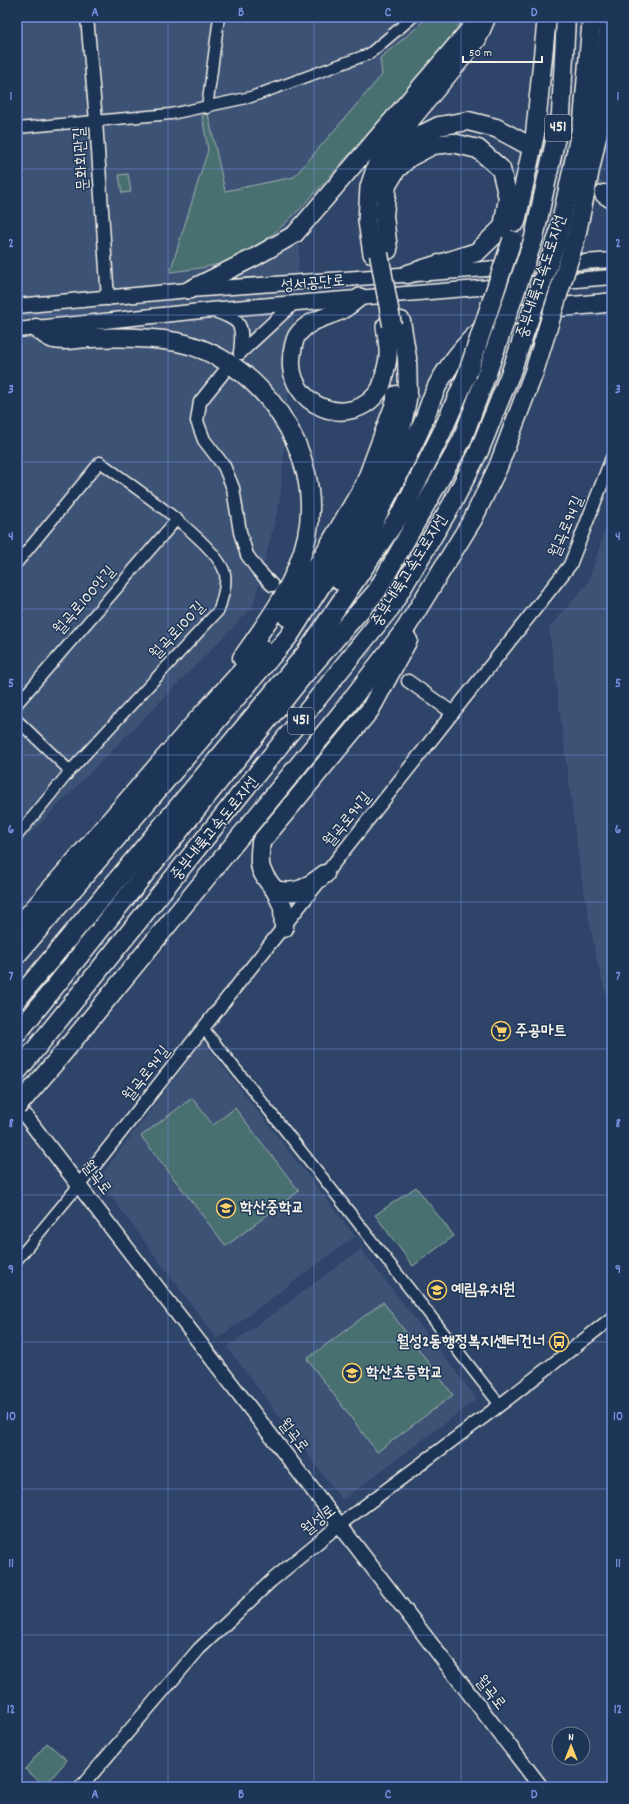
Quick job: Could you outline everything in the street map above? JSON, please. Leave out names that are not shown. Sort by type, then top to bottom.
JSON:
[{"type":"highway","points":[[189,290],[255,257],[296,234],[480,17]]},
{"type":"highway","points":[[380,253],[367,221],[369,187],[378,160],[477,40],[487,17]]},
{"type":"highway","points":[[17,1000],[306,653],[403,510],[442,432],[467,375],[512,240],[535,134],[547,17]]},
{"type":"highway","name":"중부내륙고속도로지선","points":[[22,1028],[303,676],[377,591],[462,440],[534,238],[561,114],[566,17]]},
{"type":"highway","name":"중부내륙고속도로지선","points":[[17,1072],[44,1041],[391,607],[452,504],[479,451],[511,372],[558,236],[583,120],[592,17]]},
{"type":"highway","points":[[284,928],[283,907],[275,890],[265,878],[258,863],[260,842],[370,710],[473,519],[498,467],[534,372],[576,237],[600,127],[610,17]]},
{"type":"highway","points":[[17,928],[198,719],[280,630],[366,484],[396,401],[397,356],[380,253],[372,220],[376,189],[385,163],[409,141],[439,126],[468,121],[496,128],[524,143]]},
{"type":"highway","points":[[380,253],[387,184],[396,170],[410,156],[433,145],[453,143],[478,149],[501,169],[508,198],[503,227],[477,252],[408,274]]},
{"type":"highway","points":[[360,297],[341,311],[323,316],[306,325],[297,335],[291,360],[292,368],[298,388],[306,398],[328,410],[344,412],[358,408],[371,400],[381,388],[388,356],[392,324]]},
{"type":"highway","points":[[192,749],[296,645],[352,564],[420,431],[440,379],[478,332],[492,323],[516,314],[542,308],[587,306],[612,302]]},
{"type":"highway","points":[[17,955],[289,636],[340,556],[398,446],[408,394],[407,358],[392,324]]},
{"type":"highway","points":[[36,328],[54,339],[127,337],[178,342],[218,356],[249,378],[271,399],[298,447],[307,479],[309,508],[307,536],[293,577],[278,608],[198,719]]},
{"type":"highway","points":[[17,1106],[58,1059],[351,700],[406,628],[473,519]]},
{"type":"highway","points":[[275,890],[297,892],[307,887],[325,874]]},
{"type":"main road","name":"성서공단로","points":[[17,306],[189,290],[612,260]]},
{"type":"main road","name":"성서공단로","points":[[17,330],[211,310],[612,277]]},
{"type":"main road","name":"월곡로","points":[[17,1106],[541,1787]]},
{"type":"street","name":"문화회관길","points":[[87,17],[108,298]]},
{"type":"street","points":[[207,108],[218,17]]},
{"type":"street","points":[[17,128],[171,114],[207,108],[251,97],[369,54],[414,17]]},
{"type":"street","points":[[211,310],[231,317],[238,324],[243,332],[240,353],[294,303]]},
{"type":"street","points":[[224,372],[200,402],[196,422],[204,440],[224,466],[233,488],[240,532],[247,555],[257,569],[272,585]]},
{"type":"street","name":"월곡로94길","points":[[79,1185],[570,565],[612,458]]},
{"type":"street","name":"월곡로100길","points":[[17,563],[100,462],[177,519],[219,559],[225,574],[224,590],[219,610],[70,771],[17,836]]},
{"type":"street","name":"월곡로100안길","points":[[17,704],[177,519]]},
{"type":"street","points":[[408,681],[453,713]]},
{"type":"street","points":[[17,720],[70,771]]},
{"type":"street","points":[[203,1028],[323,1178],[500,1405]]},
{"type":"street","points":[[17,1260],[79,1185]]},
{"type":"street","name":"월성로","points":[[80,1787],[199,1649],[271,1581],[339,1524],[500,1405],[612,1318]]},
{"type":"shaded area","points":[[17,17],[452,17],[304,193],[280,500],[253,607],[17,847]]},
{"type":"shaded area","points":[[612,508],[612,1018],[596,957],[580,869],[549,628],[588,583]]},
{"type":"shaded area","name":"학산중학교","points":[[203,1041],[355,1236],[217,1339],[98,1179]]},
{"type":"shaded area","name":"학산초등학교","points":[[361,1249],[477,1399],[342,1500],[227,1347]]},
{"type":"green space","points":[[427,17],[465,17],[411,84],[328,178],[288,220],[259,245],[236,259],[208,266],[170,272],[208,150],[202,115],[208,114],[225,191],[294,177],[382,75],[380,58],[414,30]]},
{"type":"green space","points":[[128,174],[131,192],[122,193],[119,175]]},
{"type":"green space","points":[[192,1098],[213,1125],[235,1108],[299,1191],[226,1246],[141,1136]]},
{"type":"green space","points":[[416,1187],[454,1236],[413,1266],[375,1215]]},
{"type":"green space","points":[[383,1302],[453,1395],[377,1452],[307,1359]]},
{"type":"green space","points":[[47,1743],[67,1760],[45,1786],[25,1769]]},
{"type":"tunnel","points":[[524,143],[604,194]]},
{"type":"tunnel","points":[[272,585],[408,681]]},
{"type":"place","name":"주공마트","points":[[501,1031]]},
{"type":"place","name":"학산중학교","points":[[226,1208]]},
{"type":"place","name":"예림유치원","points":[[437,1290]]},
{"type":"place","name":"월성2동행정복지센터건너","points":[[559,1342]]},
{"type":"place","name":"학산초등학교","points":[[352,1373]]}]
